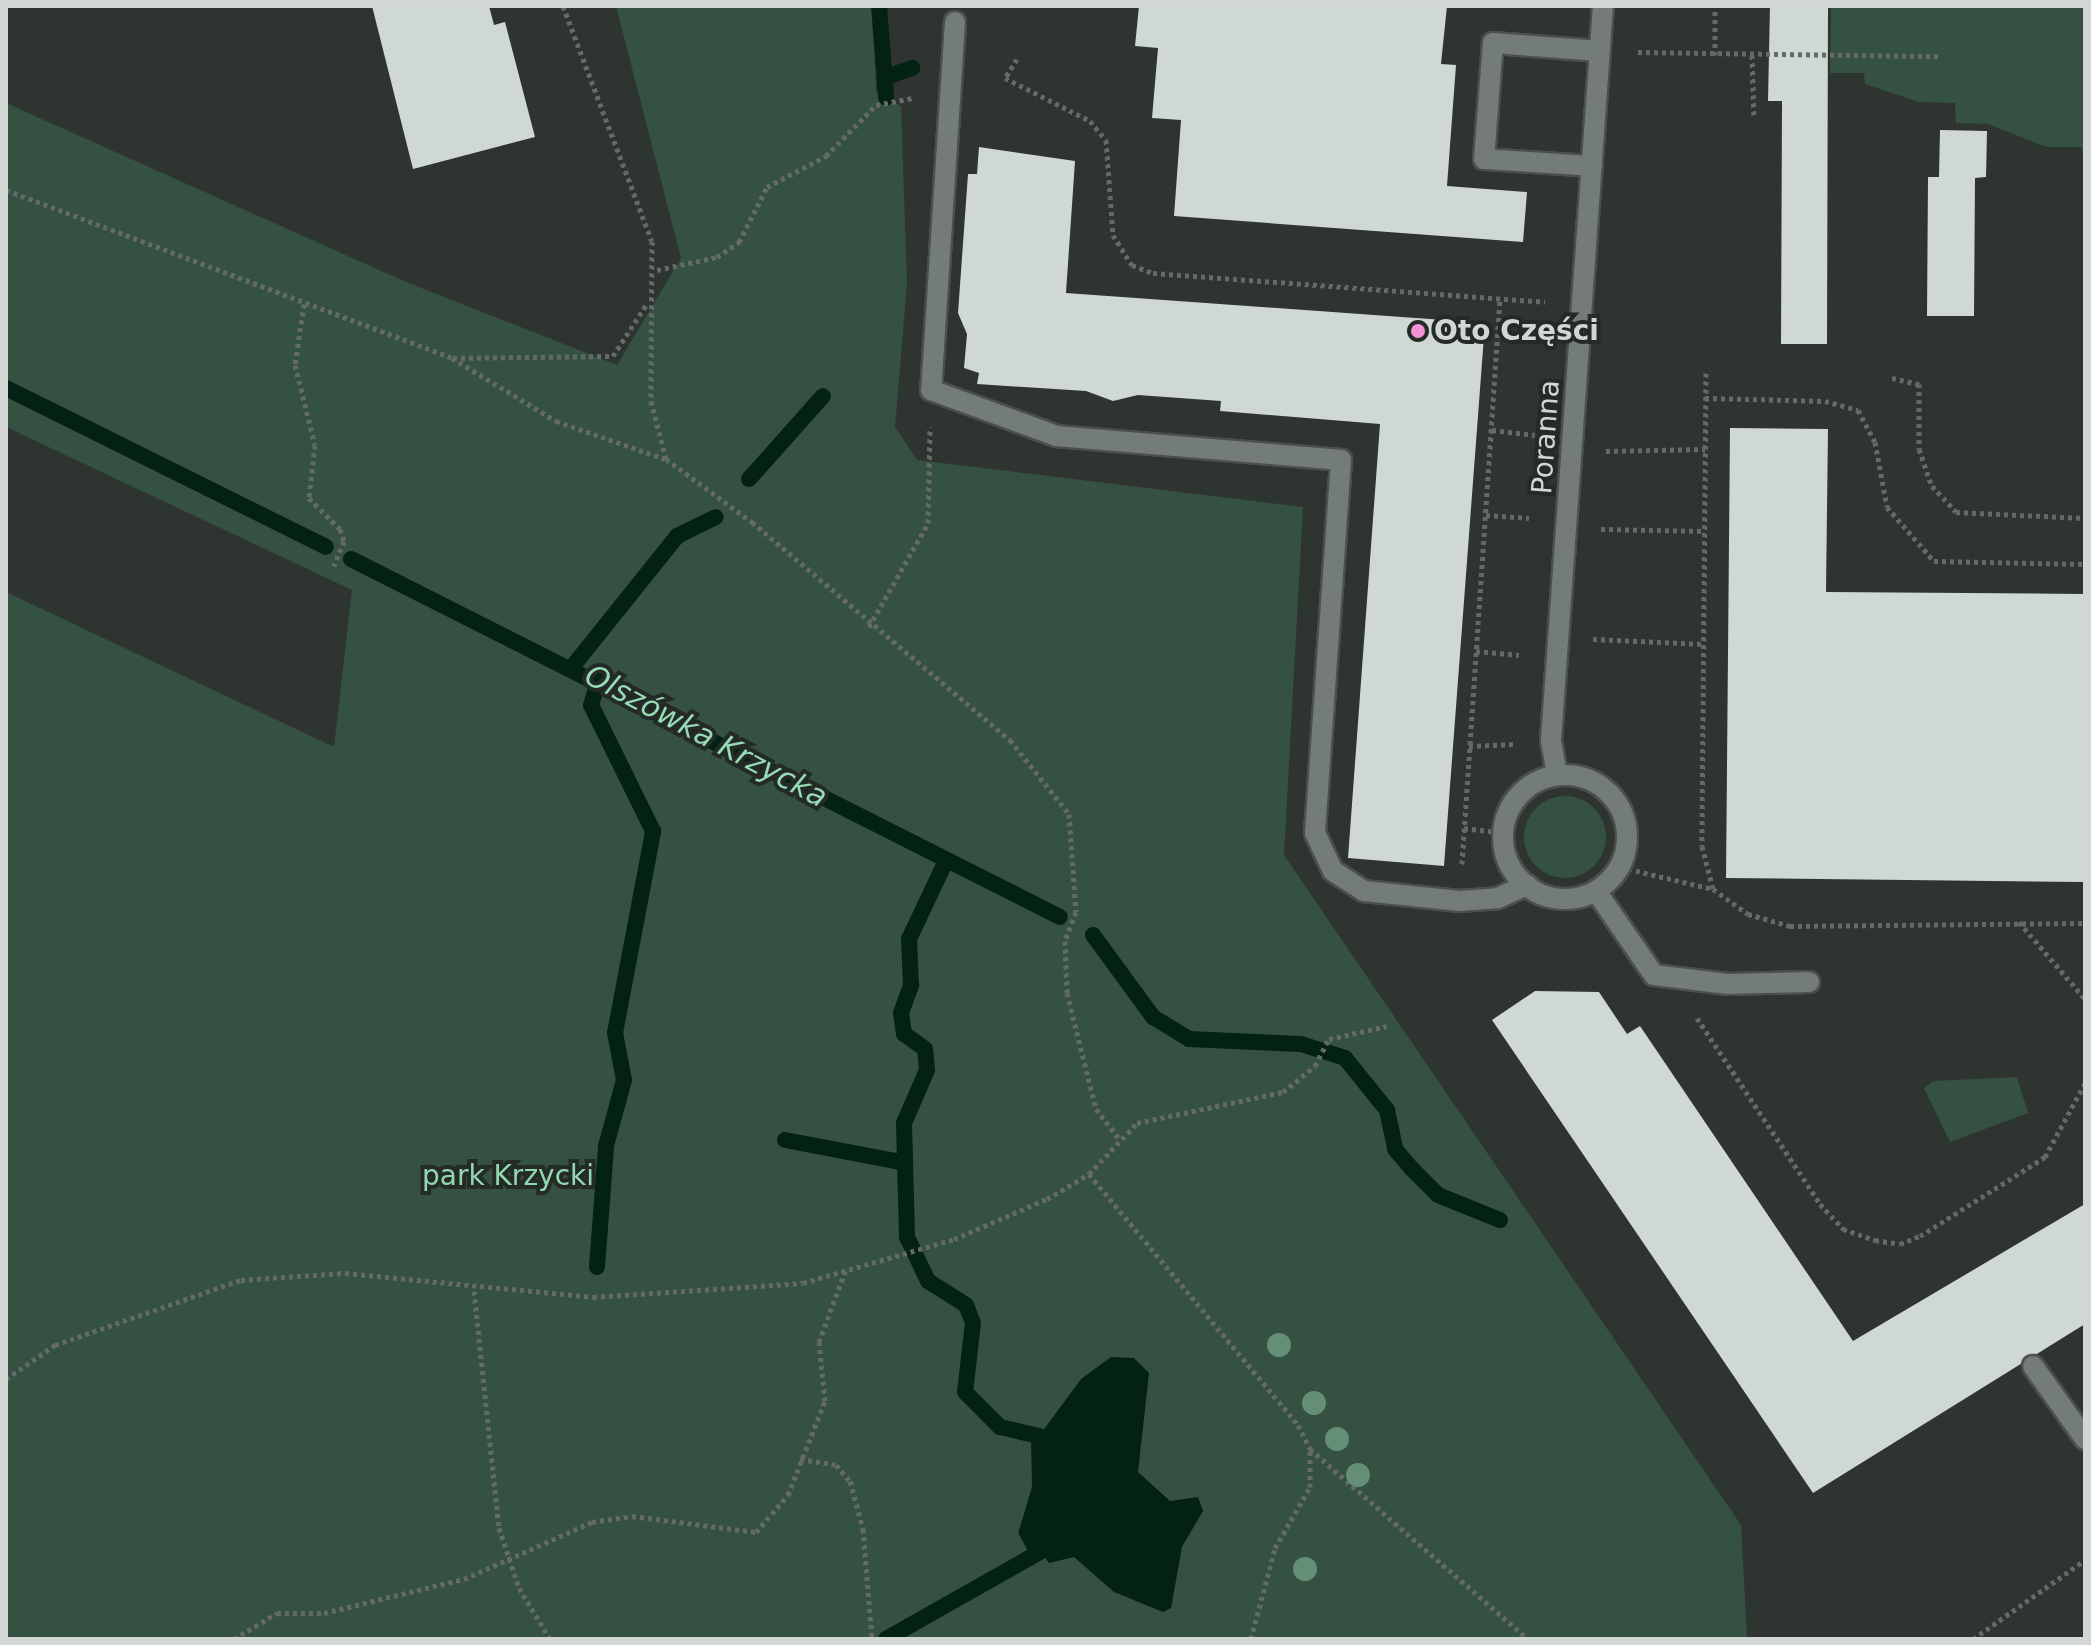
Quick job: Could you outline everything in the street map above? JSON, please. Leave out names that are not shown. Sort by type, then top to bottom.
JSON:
[{"type":"street","name":"Poranna","points":[[1557,775],[1551,740],[1603,6]]},
{"type":"street","points":[[955,22],[931,390],[1057,436],[1341,460],[1315,833],[1333,871],[1364,891],[1459,901],[1498,898],[1527,885]]},
{"type":"street","points":[[1592,166],[1484,159],[1493,43],[1600,51]]},
{"type":"street","points":[[1557,775],[1583,778],[1613,797],[1626,830],[1620,865],[1596,891],[1554,897],[1527,885],[1510,864],[1504,833],[1515,800],[1557,775]]},
{"type":"street","points":[[1596,891],[1642,964],[1673,980],[1809,982]]},
{"type":"street","points":[[2033,1366],[2085,1439]]},
{"type":"path","points":[[452,358],[613,356],[646,304],[656,271],[652,241],[563,6]]},
{"type":"path","points":[[1715,6],[1715,55]]},
{"type":"path","points":[[1600,51],[1941,56]]},
{"type":"path","points":[[1752,55],[1754,117]]},
{"type":"path","points":[[1017,59],[1005,78],[1090,121],[1106,140],[1113,235],[1132,265],[1153,273],[1550,303],[1549,318]]},
{"type":"path","points":[[656,271],[705,261],[739,242],[767,187],[826,156],[876,105],[892,105]]},
{"type":"path","points":[[6,190],[452,358],[556,421],[666,459],[752,522],[869,627],[1010,740],[1069,814],[1076,912],[1065,941],[1067,993],[1096,1109],[1119,1138]]},
{"type":"path","points":[[1459,901],[1500,298]]},
{"type":"path","points":[[304,304],[295,365],[315,445],[309,498],[340,529],[344,541],[334,566]]},
{"type":"path","points":[[646,304],[651,401],[666,459]]},
{"type":"path","points":[[1706,373],[1702,846],[1713,889]]},
{"type":"path","points":[[1892,378],[1919,384],[1919,449],[1932,486],[1956,512],[2085,518]]},
{"type":"path","points":[[869,627],[928,523],[931,390]]},
{"type":"path","points":[[1705,398],[1825,401],[1858,410],[1875,442],[1887,507],[1934,561],[2085,564]]},
{"type":"path","points":[[1492,430],[1544,436],[1544,421]]},
{"type":"path","points":[[1573,443],[1604,451],[1705,449]]},
{"type":"path","points":[[1568,529],[1704,531]]},
{"type":"path","points":[[1558,638],[1704,644]]},
{"type":"path","points":[[1464,828],[1504,833]]},
{"type":"path","points":[[1620,865],[1713,889],[1748,914],[1790,926],[2085,923]]},
{"type":"path","points":[[2019,922],[2085,999]]},
{"type":"path","points":[[1673,980],[1820,1204],[1843,1229],[1875,1240],[1900,1244],[1920,1236],[2045,1157],[2085,1083]]},
{"type":"path","points":[[6,1379],[55,1345],[241,1280],[345,1273],[474,1291],[676,1296],[803,1283],[885,1255],[931,1245],[1089,1174],[1119,1138],[1162,1113],[1283,1092],[1315,1066],[1329,1039],[1387,1026]]},
{"type":"path","points":[[1089,1174],[1298,1425],[1310,1449],[1528,1639]]},
{"type":"path","points":[[234,1639],[277,1613],[324,1613],[509,1563],[592,1522],[632,1516],[756,1532],[775,1518],[825,1401],[819,1342],[846,1268]]},
{"type":"path","points":[[474,1291],[489,1400],[491,1483],[509,1563],[550,1639]]},
{"type":"path","points":[[1251,1639],[1275,1548],[1310,1487],[1310,1449]]},
{"type":"path","points":[[799,1459],[836,1465],[850,1481],[863,1529],[866,1628],[872,1639]]},
{"type":"path","points":[[1973,1639],[2085,1560]]},
{"type":"green space","name":"park Krzycki","points":[[616,6],[874,6],[876,92],[901,106],[907,283],[895,427],[917,460],[1303,507],[1284,855],[1741,1525],[1747,1639],[6,1639],[6,592],[334,747],[352,590],[6,427],[6,103],[406,282],[617,365],[681,258]]},
{"type":"green space","points":[[1831,6],[2085,6],[2085,167],[2082,147],[2047,147],[1988,124],[1956,123],[1955,103],[1919,102],[1865,84],[1864,73],[1830,73]]},
{"type":"green space","points":[[1565,796],[1581,799],[1594,808],[1603,821],[1606,837],[1603,853],[1594,866],[1581,875],[1565,878],[1549,875],[1536,866],[1527,853],[1524,837],[1527,821],[1536,808],[1549,799]]},
{"type":"green space","points":[[2017,1077],[2028,1113],[1950,1142],[1924,1088],[1933,1081]]},
{"type":"shaded area","points":[[1111,1357],[1134,1358],[1149,1373],[1138,1472],[1170,1501],[1198,1497],[1203,1511],[1182,1547],[1171,1608],[1163,1612],[1114,1592],[1074,1557],[1049,1563],[1027,1532],[1040,1488],[1039,1436],[1081,1379]]},
{"type":"building","points":[[372,6],[489,6],[494,25],[505,22],[535,137],[413,169]]},
{"type":"building","points":[[1139,6],[1447,6],[1441,64],[1456,65],[1447,186],[1527,192],[1523,242],[1174,216],[1181,120],[1152,118],[1158,48],[1135,46]]},
{"type":"building","points":[[1770,6],[1828,6],[1827,344],[1781,344],[1782,101],[1768,101]]},
{"type":"building","points":[[1940,130],[1987,131],[1986,177],[1975,178],[1974,316],[1927,316],[1928,177],[1939,177]]},
{"type":"building","points":[[979,147],[1075,161],[1066,293],[1485,323],[1444,866],[1348,858],[1380,424],[1220,411],[1221,401],[1138,395],[1113,401],[1086,391],[977,384],[979,373],[964,368],[967,334],[958,313],[968,174],[977,174]]},
{"type":"building","points":[[1730,428],[1828,429],[1826,592],[2085,594],[2085,882],[1726,878]]},
{"type":"building","points":[[1535,991],[1599,992],[1627,1034],[1640,1026],[1853,1341],[2085,1204],[2085,1324],[1813,1493],[1492,1020]]},
{"type":"waterway","points":[[879,6],[886,98]]},
{"type":"waterway","points":[[887,77],[912,68]]},
{"type":"waterway","name":"Olszówka Krzycka","points":[[6,388],[326,547]]},
{"type":"waterway","points":[[749,479],[823,396]]},
{"type":"waterway","points":[[573,666],[677,536],[716,517]]},
{"type":"waterway","name":"Olszówka Krzycka","points":[[351,559],[1060,917]]},
{"type":"waterway","points":[[597,1267],[606,1146],[624,1080],[615,1033],[653,831],[591,705],[599,678]]},
{"type":"waterway","points":[[886,1639],[1038,1553],[1027,1532],[1040,1488],[1039,1436],[1000,1427],[965,1392],[973,1323],[966,1305],[928,1281],[907,1237],[904,1123],[927,1070],[925,1049],[904,1034],[901,1013],[911,985],[909,939],[945,863]]},
{"type":"waterway","name":"Olszówka Krzycka","points":[[1093,935],[1153,1017],[1189,1039],[1301,1044],[1345,1058],[1387,1110],[1395,1149],[1411,1168],[1438,1195],[1500,1220]]},
{"type":"waterway","points":[[785,1140],[900,1162]]},
{"type":"place","name":"Oto Części","points":[[1418,331]]}]
